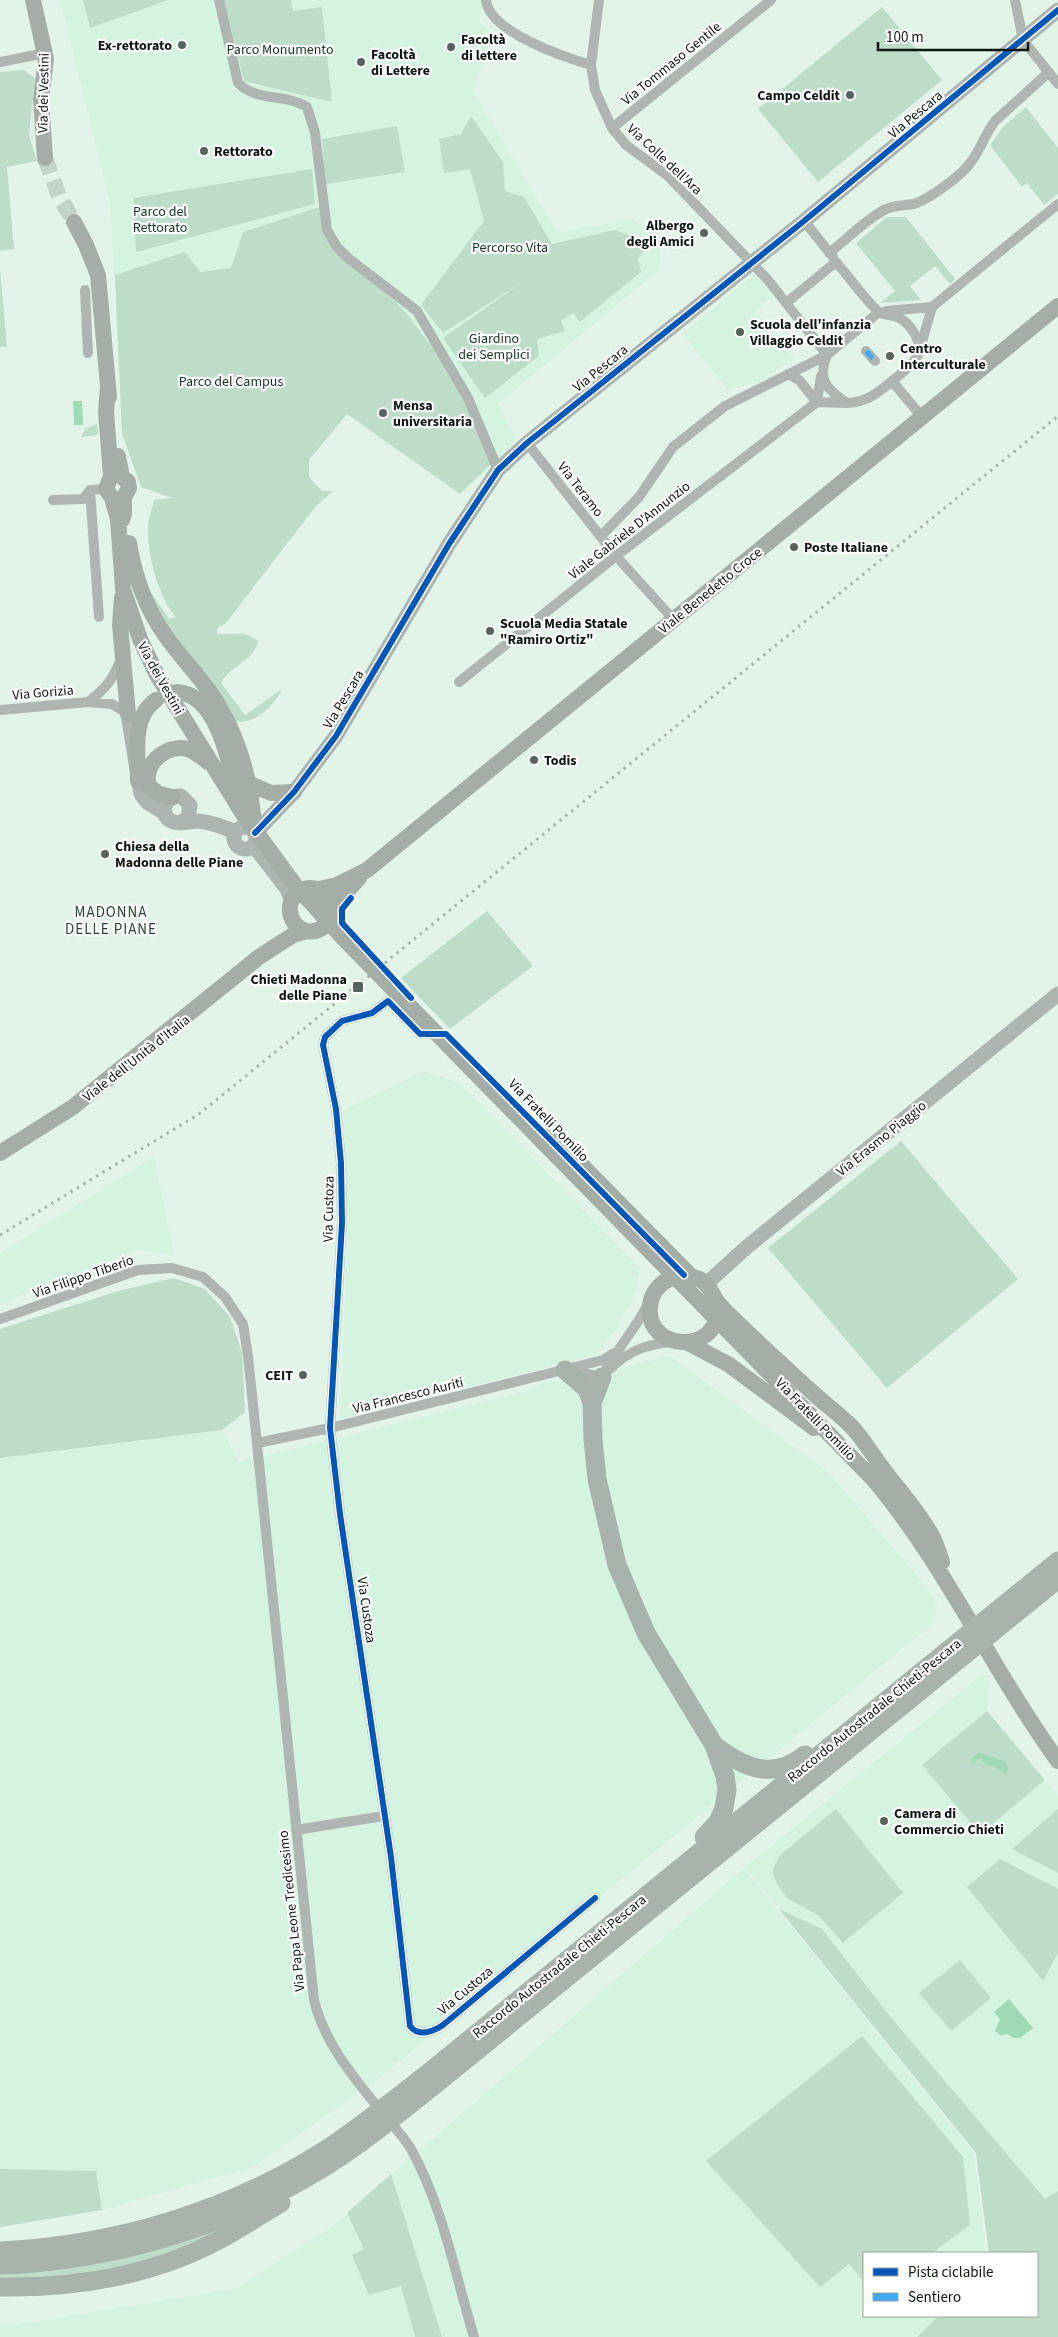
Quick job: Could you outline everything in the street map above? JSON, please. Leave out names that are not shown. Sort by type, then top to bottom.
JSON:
[{"type":"highway","points":[[565,1370],[586,1389],[592,1404],[597,1478],[606,1521],[622,1578],[646,1633],[714,1745],[726,1783],[724,1808],[714,1828],[690,1849],[684,1865]]},
{"type":"highway","points":[[592,1404],[602,1377]]},
{"type":"highway","name":"Raccordo Autostradale Chieti-Pescara","points":[[0,2251],[72,2244],[135,2232],[220,2204],[294,2168],[370,2119],[1058,1561]]},
{"type":"highway","name":"Raccordo Autostradale Chieti-Pescara","points":[[0,2265],[45,2262],[98,2254],[167,2237],[242,2210],[307,2177],[366,2139],[1054,1584]]},
{"type":"highway","points":[[714,1745],[743,1764],[765,1770],[795,1763],[815,1747],[836,1741]]},
{"type":"highway","points":[[0,2287],[41,2286],[101,2279],[128,2274],[170,2262],[218,2241],[248,2223],[296,2193],[307,2177]]},
{"type":"main road","name":"Via dei Vestini","points":[[33,0],[45,53],[41,99],[45,158]]},
{"type":"main road","name":"Via dei Vestini","points":[[74,222],[98,275],[95,320],[108,386],[106,412],[123,589],[140,639],[157,675],[243,814]]},
{"type":"main road","name":"Viale Benedetto Croce","points":[[362,873],[1058,306]]},
{"type":"main road","points":[[113,496],[141,590],[163,633],[220,708],[250,784],[254,836]]},
{"type":"main road","points":[[123,589],[120,625],[128,714]]},
{"type":"main road","points":[[176,692],[185,692],[200,701],[217,725],[243,814]]},
{"type":"main road","points":[[138,781],[139,723],[146,708],[156,700]]},
{"type":"main road","points":[[172,797],[154,791],[147,780],[150,766],[160,756],[173,750],[187,749],[213,767]]},
{"type":"main road","points":[[250,784],[272,793],[294,792]]},
{"type":"main road","name":"Via Fratelli Pomilio","points":[[243,814],[295,885],[337,932],[849,1452],[901,1513],[1034,1727],[1058,1761]]},
{"type":"main road","points":[[362,873],[332,912],[325,925],[316,930],[307,931],[296,925],[291,898],[308,888],[319,890],[337,885],[362,873]]},
{"type":"main road","points":[[319,890],[329,899],[332,912]]},
{"type":"main road","name":"Viale dell'Unità d'Italia","points":[[259,957],[279,933],[291,898]]},
{"type":"main road","name":"Viale dell'Unità d'Italia","points":[[2,1151],[73,1107],[259,957],[293,935],[307,931]]},
{"type":"main road","points":[[530,1129],[563,1146],[776,1360],[852,1428],[932,1534],[956,1599]]},
{"type":"main road","points":[[530,1129],[552,1162],[655,1270],[662,1283]]},
{"type":"main road","points":[[694,1279],[668,1279],[662,1283],[652,1296],[651,1318],[664,1337],[681,1342],[728,1364],[761,1390],[849,1452]]},
{"type":"main road","points":[[681,1342],[698,1340],[711,1329],[717,1313],[717,1302]]},
{"type":"street","points":[[219,0],[238,83],[245,90],[256,95],[288,98],[307,107],[315,133],[327,230],[337,246],[348,258],[417,311],[468,398],[498,470]]},
{"type":"street","points":[[486,0],[492,15],[507,27],[564,57],[591,65]]},
{"type":"street","name":"Via Colle dell'Ara","points":[[599,0],[591,65],[595,90],[612,128],[626,145],[668,176],[751,262],[827,354]]},
{"type":"street","name":"Via Tommaso Gentile","points":[[612,128],[771,0]]},
{"type":"street","points":[[1015,0],[1023,40],[1058,84]]},
{"type":"street","name":"Via Pescara","points":[[254,836],[294,792],[336,736],[449,544],[498,470],[527,443],[804,221],[1058,10]]},
{"type":"street","points":[[0,62],[45,53]]},
{"type":"street","points":[[829,253],[884,210],[896,205],[913,204],[929,196],[967,167],[980,150],[988,130],[995,121],[1049,72]]},
{"type":"street","points":[[601,536],[639,497],[673,447],[726,406],[827,354],[879,312],[932,307],[1058,204]]},
{"type":"street","points":[[804,221],[879,312],[892,315],[909,326],[916,337],[918,354]]},
{"type":"street","points":[[786,303],[836,262]]},
{"type":"street","points":[[85,290],[95,320],[88,354]]},
{"type":"street","points":[[788,374],[799,380],[817,402],[860,402],[873,397],[908,367],[918,354],[932,307]]},
{"type":"street","points":[[866,351],[875,361]]},
{"type":"street","points":[[817,402],[827,354]]},
{"type":"street","points":[[822,376],[831,390],[847,403]]},
{"type":"street","points":[[892,381],[922,418]]},
{"type":"street","name":"Viale Gabriele D'Annunzio","points":[[459,682],[616,556],[817,402]]},
{"type":"street","name":"Via Teramo","points":[[527,443],[616,556],[674,620]]},
{"type":"street","points":[[53,500],[113,496],[99,617]]},
{"type":"street","name":"Via Gorizia","points":[[88,702],[104,690],[114,677],[122,655]]},
{"type":"street","name":"Via Gorizia","points":[[0,710],[88,702],[112,704],[128,714]]},
{"type":"street","points":[[128,714],[138,781],[144,798],[165,813],[171,821],[198,821],[216,824]]},
{"type":"street","points":[[165,813],[165,805],[172,797],[181,796],[216,824],[235,832],[244,827],[254,836],[291,898]]},
{"type":"street","points":[[181,822],[188,818],[190,805]]},
{"type":"street","name":"Via Erasmo Piaggio","points":[[694,1279],[748,1246],[1058,994]]},
{"type":"street","name":"Via Fratelli Pomilio","points":[[388,1001],[420,1034],[446,1034],[694,1279]]},
{"type":"street","name":"Via Custoza","points":[[388,1001],[372,1013],[342,1020],[325,1037],[323,1045],[336,1109],[341,1163],[342,1223],[330,1428],[340,1514],[396,1897],[406,2000],[410,2026],[414,2032],[420,2033],[443,2025],[595,1898]]},
{"type":"street","name":"Via Filippo Tiberio","points":[[0,1319],[138,1270],[172,1268],[204,1277],[225,1297],[243,1324],[257,1443]]},
{"type":"street","points":[[602,1377],[614,1353],[638,1324],[652,1296]]},
{"type":"street","points":[[602,1377],[619,1360],[634,1350],[656,1343],[681,1342]]},
{"type":"street","name":"Via Francesco Auriti","points":[[257,1443],[330,1428],[565,1370],[603,1360],[614,1353]]},
{"type":"street","name":"Via Francesco Auriti","points":[[565,1370],[602,1377]]},
{"type":"street","name":"Via Papa Leone Tredicesimo","points":[[257,1443],[314,2000],[319,2021],[334,2048],[410,2149],[437,2207],[474,2337]]},
{"type":"street","points":[[296,1830],[384,1816]]},
{"type":"shaded area","points":[[60,0],[482,0],[479,22],[493,33],[473,91],[557,232],[632,219],[660,236],[659,270],[498,404],[517,441],[460,494],[347,413],[290,483],[141,487],[122,434],[110,202]]},
{"type":"shaded area","name":"Scuola dell'infanzia Villaggio Celdit","points":[[755,273],[774,296],[755,311],[794,359],[758,382],[728,390],[683,334]]},
{"type":"shaded area","points":[[73,401],[82,401],[83,425],[74,425]]},
{"type":"shaded area","points":[[424,1071],[460,1083],[641,1269],[632,1301],[615,1331],[596,1355],[340,1419],[348,1222],[343,1110]]},
{"type":"shaded area","points":[[154,1157],[174,1255],[137,1250],[0,1304],[0,1253]]},
{"type":"shaded area","points":[[670,1356],[829,1473],[926,1586],[937,1605],[936,1615],[929,1627],[378,2079],[253,2167],[102,2210],[96,2171],[0,2169],[0,1458],[222,1430],[239,1462],[536,1389],[542,1383],[554,1380],[558,1383]]},
{"type":"shaded area","points":[[984,1673],[989,1681],[987,1711],[1058,1796],[1058,2291],[1038,2252],[989,2252],[976,2153],[745,1867]]},
{"type":"shaded area","points":[[979,1752],[1006,1762],[1008,1768],[1007,1775],[995,1767],[985,1765],[981,1758],[971,1764],[970,1760]]},
{"type":"shaded area","points":[[744,1868],[974,2153],[986,2252],[863,2252],[863,2317],[938,2317],[917,2337],[0,2337],[0,2327],[237,2288],[330,2228]]},
{"type":"shaded area","points":[[1009,1999],[1033,2028],[1020,2038],[1013,2038],[1008,2034],[1000,2035],[995,2031],[1000,2019],[994,2012]]},
{"type":"green space","points":[[83,0],[168,0],[90,28]]},
{"type":"green space","name":"Parco Monumento","points":[[222,0],[291,0],[293,11],[322,7],[332,102],[244,81]]},
{"type":"green space","name":"Campo Celdit","points":[[882,7],[942,80],[818,182],[758,109]]},
{"type":"green space","points":[[24,70],[35,78],[29,135],[37,161],[7,167],[14,249],[0,251],[0,72]]},
{"type":"green space","points":[[1026,107],[1058,148],[1058,194],[1044,205],[1027,183],[1022,187],[990,145],[1003,127]]},
{"type":"green space","points":[[471,116],[503,162],[505,191],[524,197],[552,244],[615,230],[649,243],[638,259],[641,272],[580,322],[573,313],[561,321],[565,331],[537,339],[539,356],[485,398],[443,338],[519,284],[443,333],[421,305],[484,221],[470,169],[444,173],[439,139],[461,134]]},
{"type":"green space","points":[[397,126],[405,172],[326,184],[322,139]]},
{"type":"green space","name":"Parco del Rettorato","points":[[312,169],[315,204],[136,252],[133,198]]},
{"type":"green space","name":"Parco del Campus","points":[[323,206],[327,230],[348,258],[402,308],[459,382],[491,464],[460,494],[347,414],[309,460],[309,477],[322,491],[333,491],[316,506],[226,623],[218,628],[217,634],[243,634],[258,641],[252,654],[230,672],[221,683],[245,715],[282,689],[274,702],[262,714],[248,721],[233,721],[188,663],[149,592],[169,619],[176,617],[163,597],[158,584],[151,556],[148,530],[154,500],[172,498],[141,487],[122,434],[115,275],[185,252],[200,272],[231,268],[243,232]]},
{"type":"green space","points":[[887,217],[906,217],[955,279],[950,284],[935,266],[910,286],[921,300],[880,303],[895,291],[856,243]]},
{"type":"green space","points":[[0,269],[7,347],[0,347]]},
{"type":"green space","points":[[97,424],[98,435],[81,437],[85,429]]},
{"type":"green space","points":[[487,911],[533,966],[450,1029],[401,978]]},
{"type":"green space","points":[[901,1141],[1018,1279],[887,1388],[768,1248]]},
{"type":"green space","points":[[174,1278],[205,1289],[230,1317],[242,1352],[245,1412],[222,1430],[0,1458],[0,1329],[118,1291]]},
{"type":"green space","points":[[987,1711],[1045,1780],[980,1834],[922,1765]]},
{"type":"green space","points":[[836,1809],[903,1893],[843,1943],[819,1916],[787,1898],[777,1884],[773,1874],[774,1866],[780,1855]]},
{"type":"green space","points":[[1058,1809],[1058,1873],[1012,1849]]},
{"type":"green space","points":[[1000,1859],[1058,1889],[1058,1953],[1043,1981],[967,1887]]},
{"type":"green space","points":[[779,1909],[822,1929],[893,2020],[1045,2199],[1058,2191],[1058,2337],[917,2337],[938,2317],[1038,2317],[1038,2252],[989,2252],[976,2153]]},
{"type":"green space","points":[[960,1960],[991,1998],[951,2031],[919,1993]]},
{"type":"green space","points":[[862,2036],[963,2157],[970,2225],[933,2252],[863,2252],[863,2281],[849,2264],[820,2287],[706,2161]]},
{"type":"green space","points":[[0,2169],[96,2171],[102,2210],[0,2227]]},
{"type":"green space","points":[[391,2174],[442,2337],[415,2337],[401,2286],[369,2295],[352,2255],[364,2249],[347,2213]]},
{"type":"green space","points":[[236,2221],[149,2265],[0,2284],[0,2273]]},
{"type":"tunnel","points":[[45,158],[59,196],[74,222]]},
{"type":"railway","points":[[0,1235],[199,1114],[1058,416]]},
{"type":"marked path","points":[[866,351],[875,361]]},
{"type":"cycle path","points":[[255,833],[294,792],[336,736],[449,544],[498,470],[527,443],[804,221],[1058,10]]},
{"type":"cycle path","points":[[351,898],[342,909],[342,923],[411,998]]},
{"type":"cycle path","points":[[595,1898],[443,2025],[435,2030],[426,2032],[417,2031],[410,2026],[391,1857],[340,1514],[330,1428],[342,1223],[341,1163],[336,1109],[323,1045],[325,1037],[342,1021],[372,1013],[388,1001],[420,1034],[446,1034],[684,1275]]},
{"type":"place","name":"Ex-rettorato","points":[[182,45]]},
{"type":"place","name":"Facoltà di lettere","points":[[451,47]]},
{"type":"place","name":"Facoltà di Lettere","points":[[361,62]]},
{"type":"place","name":"Campo Celdit","points":[[850,95]]},
{"type":"place","name":"Rettorato","points":[[204,151]]},
{"type":"place","name":"Albergo degli Amici","points":[[704,233]]},
{"type":"place","name":"Scuola dell'infanzia Villaggio Celdit","points":[[740,332]]},
{"type":"place","name":"Centro Interculturale","points":[[890,356]]},
{"type":"place","name":"Mensa universitaria","points":[[383,413]]},
{"type":"place","name":"Poste Italiane","points":[[794,547]]},
{"type":"place","name":"Scuola Media Statale \"Ramiro Ortiz\"","points":[[490,631]]},
{"type":"place","name":"Todis","points":[[534,760]]},
{"type":"place","name":"Chiesa della Madonna delle Piane","points":[[105,854]]},
{"type":"place","name":"Chieti Madonna delle Piane","points":[[358,987]]},
{"type":"place","name":"CEIT","points":[[303,1375]]},
{"type":"place","name":"Camera di Commercio Chieti","points":[[884,1821]]},
{"type":"district","name":"MADONNA DELLE PIANE","points":[[111,920]]},
{"type":"park label","name":"Percorso Vita","points":[[510,247]]},
{"type":"park label","name":"Giardino dei Semplici","points":[[494,346]]}]
